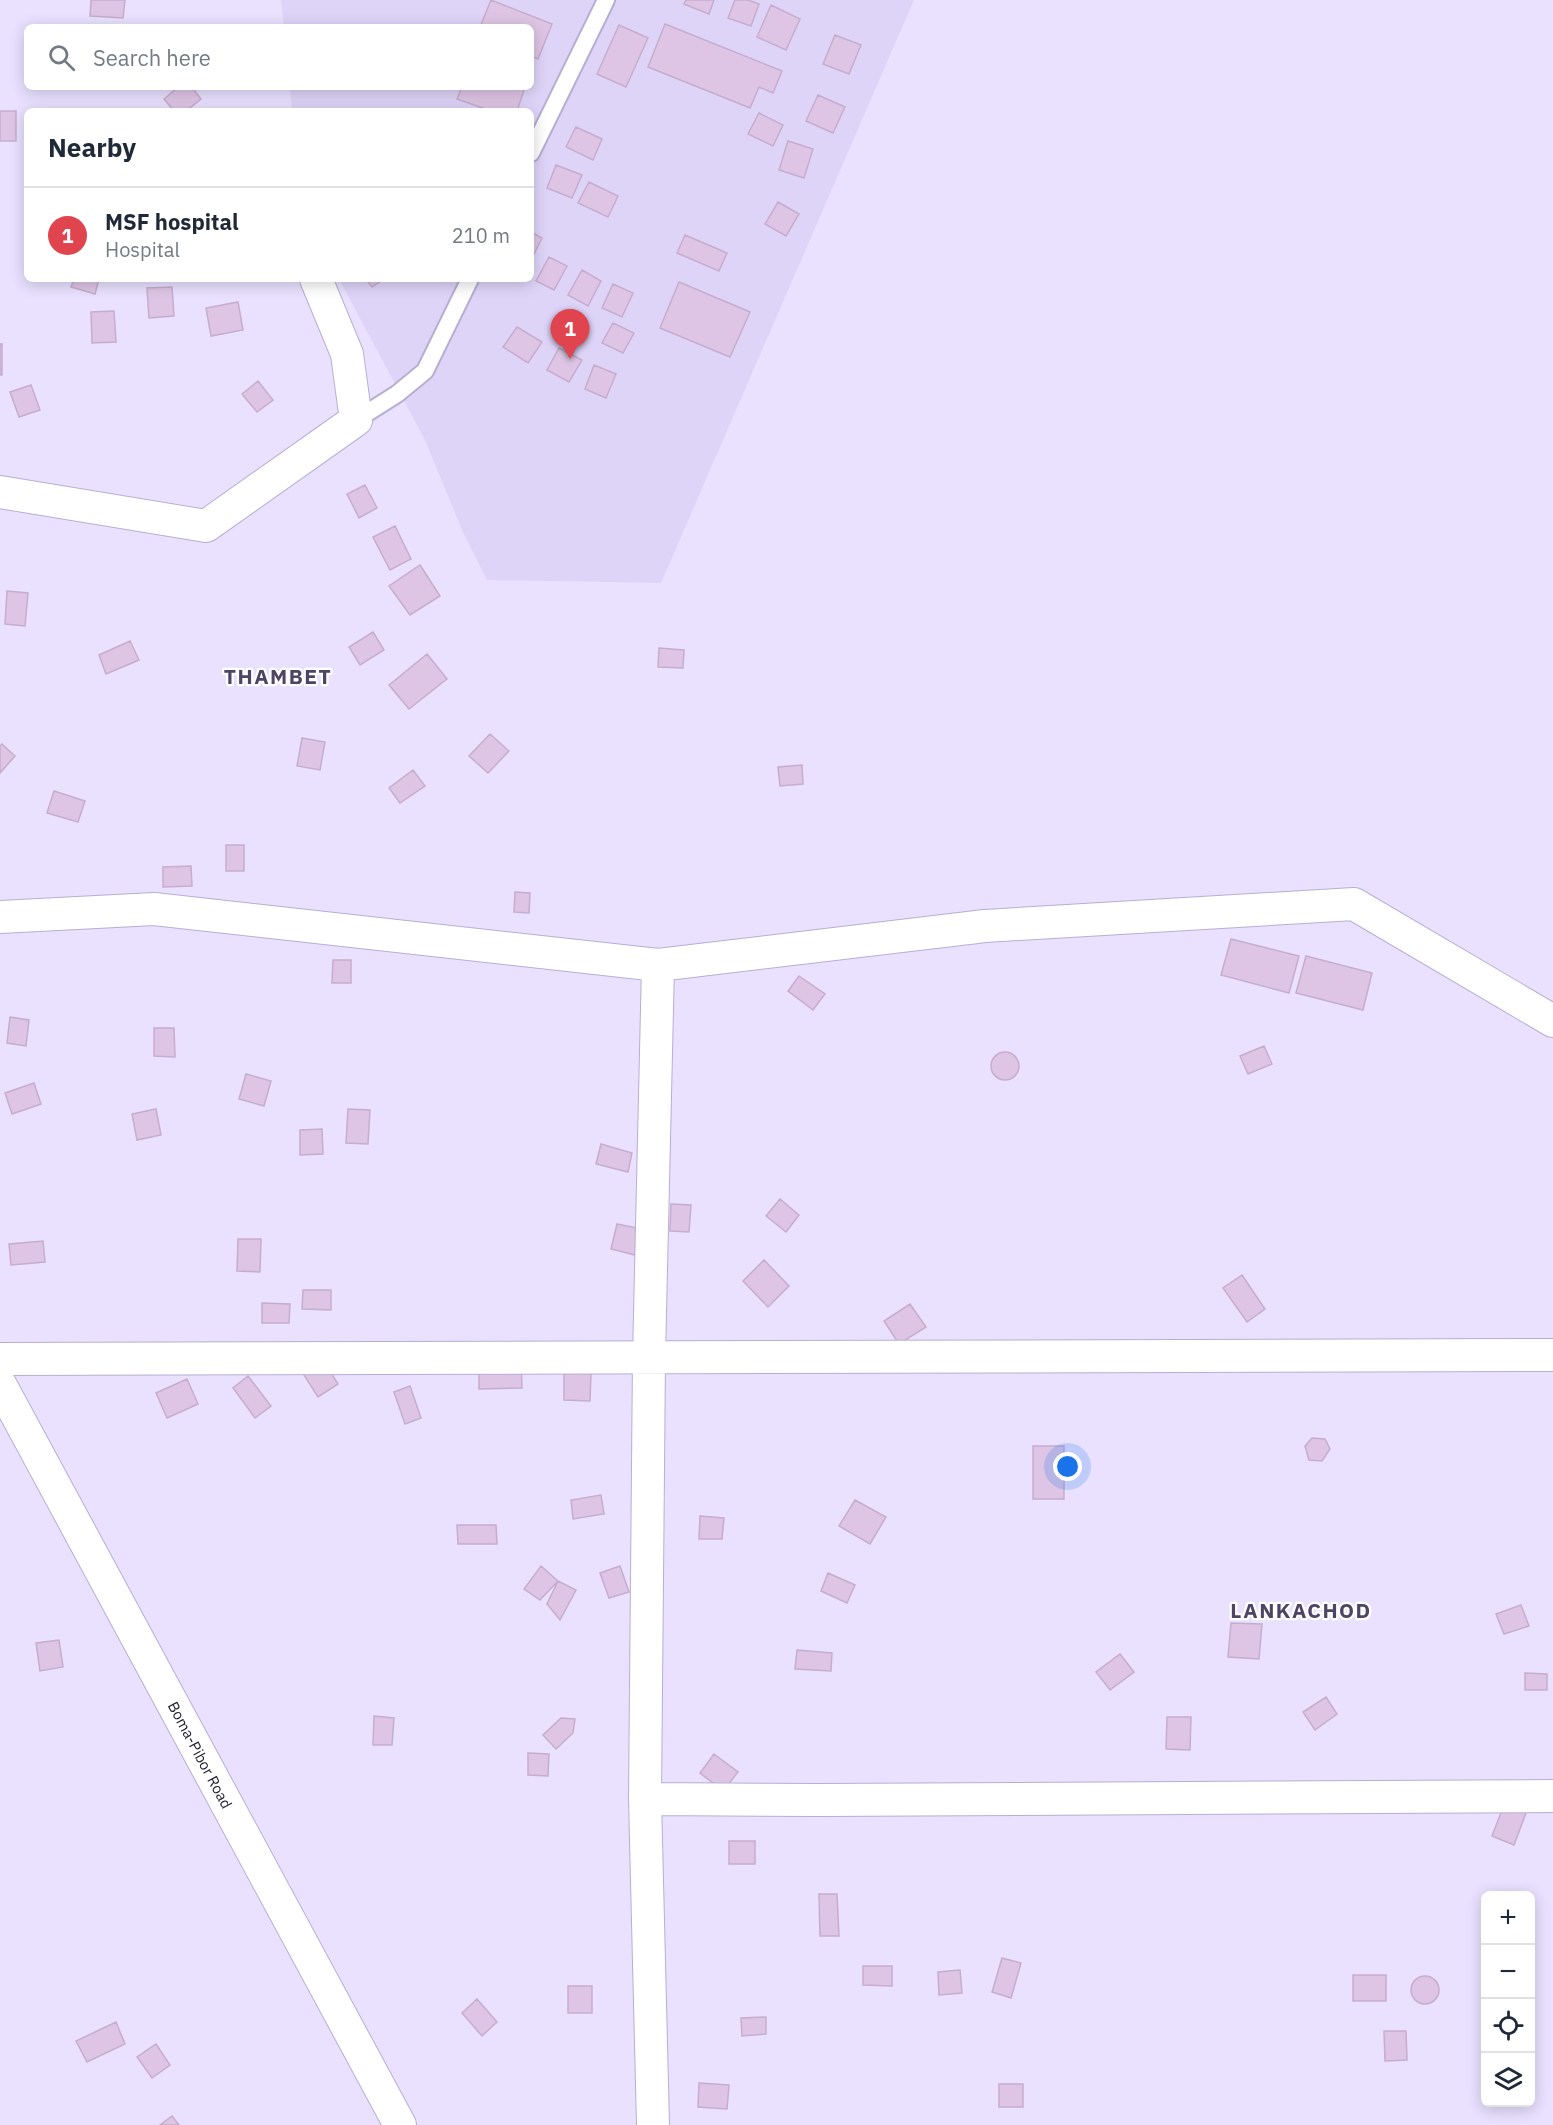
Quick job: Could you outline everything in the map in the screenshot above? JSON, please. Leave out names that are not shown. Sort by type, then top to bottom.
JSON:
[{"type":"street","points":[[0,492],[207,526],[356,420],[347,354],[317,282]]},
{"type":"street","points":[[0,917],[154,909],[658,965],[985,926],[1354,904],[1553,1021]]},
{"type":"street","points":[[653,2125],[645,1799],[650,1358],[658,965]]},
{"type":"street","points":[[0,1359],[1553,1355]]},
{"type":"street","name":"Boma-Pibor Road","points":[[0,1384],[400,2125]]},
{"type":"street","points":[[645,1799],[1553,1796]]},
{"type":"lane","points":[[534,147],[606,0]]},
{"type":"lane","points":[[356,420],[397,394],[425,371],[469,282]]},
{"type":"shaded area","points":[[281,0],[914,0],[661,583],[487,580],[462,530],[425,440],[341,282],[534,282],[534,108],[292,108],[290,90],[534,90],[534,24],[284,24]]},
{"type":"building","points":[[91,0],[125,0],[123,18],[90,16]]},
{"type":"building","points":[[491,0],[552,24],[538,59],[534,57],[534,24],[481,24]]},
{"type":"building","points":[[686,0],[714,0],[709,14],[684,4]]},
{"type":"building","points":[[735,0],[748,0],[759,4],[751,26],[728,18]]},
{"type":"building","points":[[771,5],[800,19],[786,50],[757,37]]},
{"type":"building","points":[[665,24],[782,71],[773,93],[759,87],[750,108],[648,67]]},
{"type":"building","points":[[619,25],[648,38],[626,87],[597,74]]},
{"type":"building","points":[[835,35],[861,45],[849,74],[823,64]]},
{"type":"building","points":[[174,90],[194,90],[201,99],[190,108],[172,108],[164,99]]},
{"type":"building","points":[[461,90],[524,90],[518,108],[482,108],[457,99]]},
{"type":"building","points":[[818,95],[845,107],[833,133],[806,121]]},
{"type":"building","points":[[0,111],[16,111],[16,141],[0,141]]},
{"type":"building","points":[[759,113],[783,125],[773,146],[748,134]]},
{"type":"building","points":[[576,127],[602,139],[593,160],[566,147]]},
{"type":"building","points":[[788,141],[813,149],[804,178],[779,170]]},
{"type":"building","points":[[556,165],[582,175],[572,198],[547,188]]},
{"type":"building","points":[[589,182],[618,196],[608,217],[578,203]]},
{"type":"building","points":[[778,202],[799,214],[786,236],[765,224]]},
{"type":"building","points":[[534,234],[542,238],[534,254]]},
{"type":"building","points":[[685,235],[727,253],[719,271],[677,253]]},
{"type":"building","points":[[549,257],[567,266],[554,290],[536,281]]},
{"type":"building","points":[[582,270],[601,281],[588,306],[568,295]]},
{"type":"building","points":[[73,282],[98,282],[95,294],[71,287]]},
{"type":"building","points":[[368,282],[380,282],[372,287]]},
{"type":"building","points":[[679,282],[750,312],[730,357],[660,328]]},
{"type":"building","points":[[613,284],[633,293],[622,317],[602,308]]},
{"type":"building","points":[[172,287],[174,316],[149,318],[147,288]]},
{"type":"building","points":[[238,302],[243,330],[211,336],[206,308]]},
{"type":"building","points":[[114,311],[116,342],[92,343],[91,312]]},
{"type":"building","points":[[613,323],[634,333],[623,353],[602,343]]},
{"type":"building","points":[[517,327],[542,342],[528,363],[503,347]]},
{"type":"building","points":[[0,344],[2,344],[2,375],[0,375]]},
{"type":"building","points":[[559,348],[582,360],[569,382],[547,370]]},
{"type":"building","points":[[594,365],[616,374],[606,398],[585,389]]},
{"type":"building","points":[[258,381],[273,400],[257,412],[242,394]]},
{"type":"building","points":[[31,385],[40,410],[19,417],[10,392]]},
{"type":"building","points":[[365,485],[377,508],[359,518],[347,494]]},
{"type":"building","points":[[395,526],[411,559],[390,570],[373,537]]},
{"type":"building","points":[[420,565],[440,596],[410,615],[389,586]]},
{"type":"building","points":[[7,591],[28,593],[25,626],[5,624]]},
{"type":"building","points":[[373,632],[384,650],[360,665],[349,647]]},
{"type":"building","points":[[130,641],[139,660],[106,674],[99,655]]},
{"type":"building","points":[[659,648],[684,650],[683,668],[658,667]]},
{"type":"building","points":[[427,654],[447,679],[409,709],[389,685]]},
{"type":"building","points":[[490,734],[509,751],[488,773],[469,756]]},
{"type":"building","points":[[302,738],[325,742],[320,770],[297,766]]},
{"type":"building","points":[[2,744],[15,756],[0,773],[0,746]]},
{"type":"building","points":[[802,765],[803,784],[780,786],[778,767]]},
{"type":"building","points":[[413,770],[425,786],[400,803],[389,788]]},
{"type":"building","points":[[54,791],[85,801],[78,822],[47,813]]},
{"type":"building","points":[[226,845],[244,845],[244,871],[226,871]]},
{"type":"building","points":[[191,866],[192,886],[163,887],[163,867]]},
{"type":"building","points":[[515,892],[530,893],[529,913],[514,912]]},
{"type":"building","points":[[1231,939],[1299,956],[1289,993],[1221,975]]},
{"type":"building","points":[[1306,956],[1372,973],[1363,1010],[1296,993]]},
{"type":"building","points":[[333,960],[351,960],[351,983],[332,983]]},
{"type":"building","points":[[799,976],[825,994],[813,1010],[788,991]]},
{"type":"building","points":[[10,1017],[29,1020],[26,1046],[7,1043]]},
{"type":"building","points":[[154,1028],[174,1028],[175,1057],[154,1056]]},
{"type":"building","points":[[1264,1046],[1272,1064],[1248,1074],[1240,1056]]},
{"type":"building","points":[[1005,1052],[1015,1056],[1019,1066],[1015,1076],[1005,1080],[995,1076],[991,1066],[995,1056]]},
{"type":"building","points":[[246,1074],[271,1081],[264,1106],[239,1099]]},
{"type":"building","points":[[34,1083],[41,1104],[12,1114],[5,1093]]},
{"type":"building","points":[[156,1109],[161,1135],[137,1140],[132,1114]]},
{"type":"building","points":[[348,1109],[370,1110],[368,1144],[346,1143]]},
{"type":"building","points":[[322,1129],[323,1154],[300,1155],[300,1130]]},
{"type":"building","points":[[601,1144],[632,1153],[628,1172],[596,1164]]},
{"type":"building","points":[[780,1199],[799,1215],[786,1232],[766,1216]]},
{"type":"building","points":[[671,1204],[691,1205],[689,1232],[670,1231]]},
{"type":"building","points":[[617,1224],[642,1229],[635,1255],[611,1249]]},
{"type":"building","points":[[238,1239],[261,1239],[260,1272],[237,1271]]},
{"type":"building","points":[[43,1241],[45,1262],[11,1265],[9,1244]]},
{"type":"building","points":[[764,1260],[789,1286],[768,1307],[743,1281]]},
{"type":"building","points":[[1242,1275],[1265,1309],[1247,1322],[1223,1288]]},
{"type":"building","points":[[303,1290],[331,1290],[331,1310],[302,1309]]},
{"type":"building","points":[[262,1303],[290,1304],[289,1323],[262,1323]]},
{"type":"building","points":[[910,1304],[926,1327],[899,1344],[884,1321]]},
{"type":"building","points":[[521,1358],[522,1388],[479,1389],[479,1359]]},
{"type":"building","points":[[325,1363],[338,1384],[318,1397],[304,1375]]},
{"type":"building","points":[[564,1372],[591,1373],[590,1401],[564,1400]]},
{"type":"building","points":[[248,1376],[271,1406],[255,1418],[233,1388]]},
{"type":"building","points":[[187,1379],[198,1404],[167,1418],[156,1393]]},
{"type":"building","points":[[410,1386],[421,1418],[405,1424],[394,1392]]},
{"type":"building","points":[[1312,1438],[1325,1439],[1330,1449],[1322,1461],[1309,1460],[1305,1446]]},
{"type":"building","points":[[1033,1446],[1064,1446],[1064,1499],[1033,1499]]},
{"type":"building","points":[[601,1495],[604,1514],[573,1519],[571,1500]]},
{"type":"building","points":[[855,1500],[886,1517],[870,1544],[839,1526]]},
{"type":"building","points":[[700,1516],[724,1518],[722,1539],[699,1539]]},
{"type":"building","points":[[457,1525],[496,1525],[497,1544],[458,1544]]},
{"type":"building","points":[[541,1566],[558,1581],[540,1600],[524,1589]]},
{"type":"building","points":[[620,1566],[629,1592],[609,1598],[600,1573]]},
{"type":"building","points":[[828,1573],[855,1585],[847,1603],[821,1591]]},
{"type":"building","points":[[558,1581],[576,1590],[560,1620],[547,1604]]},
{"type":"building","points":[[1521,1605],[1529,1626],[1504,1634],[1496,1614]]},
{"type":"building","points":[[1231,1623],[1262,1624],[1259,1659],[1228,1657]]},
{"type":"building","points":[[59,1640],[63,1667],[40,1671],[36,1643]]},
{"type":"building","points":[[797,1650],[832,1653],[831,1671],[795,1669]]},
{"type":"building","points":[[1120,1654],[1134,1672],[1110,1690],[1096,1672]]},
{"type":"building","points":[[1525,1673],[1547,1674],[1547,1690],[1525,1690]]},
{"type":"building","points":[[1326,1697],[1337,1714],[1315,1730],[1303,1712]]},
{"type":"building","points":[[374,1716],[394,1718],[392,1745],[373,1745]]},
{"type":"building","points":[[1167,1717],[1191,1717],[1190,1750],[1166,1749]]},
{"type":"building","points":[[561,1718],[575,1719],[573,1733],[556,1749],[543,1735]]},
{"type":"building","points":[[528,1753],[549,1754],[548,1776],[528,1775]]},
{"type":"building","points":[[714,1754],[738,1772],[723,1791],[700,1773]]},
{"type":"building","points":[[1504,1805],[1526,1813],[1514,1845],[1492,1836]]},
{"type":"building","points":[[729,1841],[755,1841],[755,1864],[729,1864]]},
{"type":"building","points":[[819,1894],[837,1894],[839,1936],[820,1936]]},
{"type":"building","points":[[1002,1958],[1021,1963],[1011,1998],[992,1992]]},
{"type":"building","points":[[863,1966],[892,1966],[892,1986],[863,1985]]},
{"type":"building","points":[[960,1970],[962,1993],[939,1995],[938,1972]]},
{"type":"building","points":[[1353,1975],[1386,1975],[1386,2001],[1353,2001]]},
{"type":"building","points":[[1425,1976],[1435,1980],[1439,1990],[1435,2000],[1425,2004],[1415,2000],[1411,1990],[1415,1980]]},
{"type":"building","points":[[568,1986],[592,1986],[592,2013],[568,2013]]},
{"type":"building","points":[[477,1999],[497,2022],[482,2036],[462,2013]]},
{"type":"building","points":[[766,2017],[766,2034],[742,2036],[741,2018]]},
{"type":"building","points":[[116,2022],[125,2044],[87,2062],[76,2041]]},
{"type":"building","points":[[1384,2031],[1406,2031],[1407,2060],[1385,2061]]},
{"type":"building","points":[[156,2044],[170,2065],[152,2078],[137,2057]]},
{"type":"building","points":[[699,2083],[729,2085],[727,2109],[698,2107]]},
{"type":"building","points":[[999,2084],[1023,2084],[1023,2107],[999,2107]]},
{"type":"building","points":[[172,2116],[179,2125],[160,2125]]},
{"type":"place","name":"MSF hospital","points":[[570,359]]},
{"type":"district","name":"THAMBET","points":[[278,676]]},
{"type":"district","name":"LANKACHOD","points":[[1301,1610]]}]
